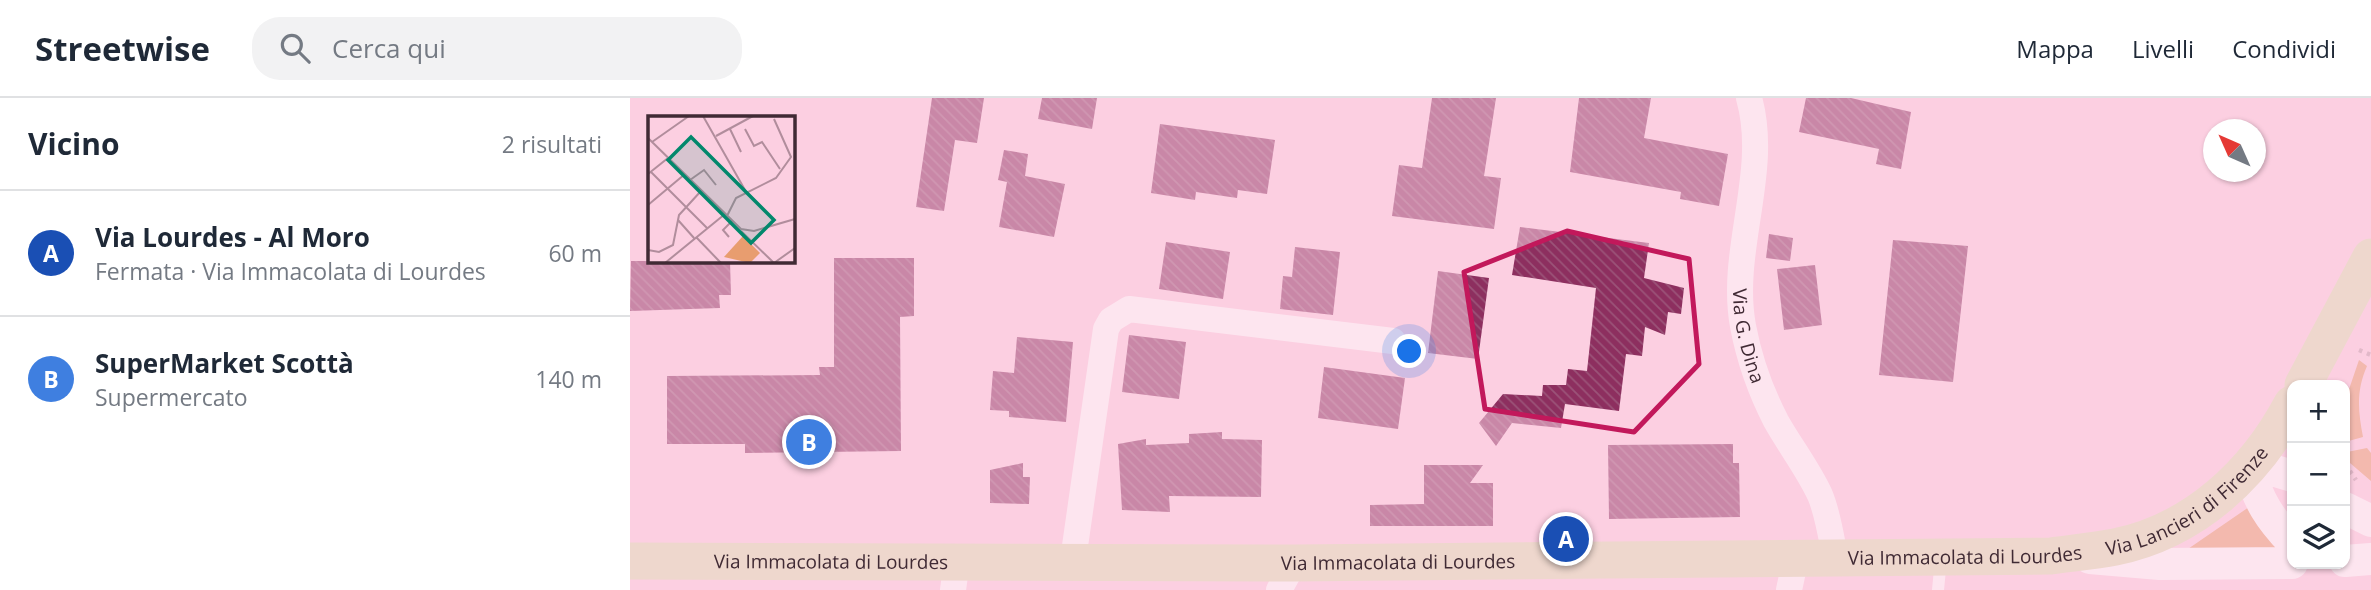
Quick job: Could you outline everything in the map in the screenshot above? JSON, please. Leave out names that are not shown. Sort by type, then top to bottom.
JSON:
[{"type":"main road","points":[[2311,377],[2371,257]]},
{"type":"main road","name":"Via Lancieri di Firenze","points":[[2051,555],[2115,547],[2148,537],[2208,506],[2250,470],[2287,412]]},
{"type":"main road","name":"Via Immacolata di Lourdes","points":[[630,561],[955,575],[1073,560],[1287,576],[1793,573],[1835,557],[1940,573],[2051,555]]},
{"type":"street","name":"Via G. Dina","points":[[1749,98],[1753,162],[1740,267],[1739,301],[1744,329],[1753,364],[1776,421],[1819,494],[1835,557]]},
{"type":"street","points":[[1073,560],[1106,329],[1119,314],[1129,309],[1393,341]]},
{"type":"street","points":[[2287,474],[2272,470],[2250,470],[2267,516],[2287,537]]},
{"type":"street","name":"Via Immacolata di Lourdes","points":[[2051,555],[2160,564],[2287,563]]},
{"type":"street","points":[[2350,561],[2371,559]]},
{"type":"path","points":[[2358,349],[2371,355]]},
{"type":"highlighted area","points":[[1567,231],[1689,259],[1699,364],[1634,432],[1485,409],[1464,272]]},
{"type":"shaded area","points":[[2359,360],[2367,366],[2359,401],[2363,437],[2350,441],[2350,386]]},
{"type":"shaded area","points":[[2367,448],[2371,453],[2371,481],[2350,463],[2350,451]]},
{"type":"shaded area","points":[[2249,507],[2284,550],[2185,551]]},
{"type":"building","points":[[932,98],[984,98],[977,143],[955,140],[944,211],[916,207]]},
{"type":"building","points":[[1042,98],[1097,98],[1092,129],[1038,119]]},
{"type":"building","points":[[1432,98],[1496,98],[1484,176],[1501,178],[1494,229],[1392,216],[1399,165],[1422,168]]},
{"type":"building","points":[[1579,98],[1651,98],[1644,138],[1728,154],[1719,206],[1680,199],[1681,192],[1570,172]]},
{"type":"building","points":[[1806,98],[1851,98],[1911,112],[1901,169],[1876,164],[1879,149],[1799,132]]},
{"type":"building","points":[[1160,124],[1275,140],[1267,194],[1238,190],[1237,198],[1196,192],[1195,200],[1151,193]]},
{"type":"building","points":[[1004,150],[1028,154],[1025,176],[1065,184],[1054,237],[999,227],[1007,182],[998,180]]},
{"type":"building","points":[[1520,227],[1649,243],[1644,278],[1684,288],[1681,314],[1668,312],[1665,335],[1645,327],[1642,356],[1626,354],[1619,411],[1565,404],[1561,428],[1512,423],[1496,446],[1479,423],[1503,394],[1542,396],[1543,385],[1566,385],[1568,369],[1587,371],[1596,288],[1512,275]]},
{"type":"building","points":[[1769,234],[1793,238],[1790,261],[1766,258]]},
{"type":"building","points":[[1893,240],[1968,246],[1953,382],[1879,375]]},
{"type":"building","points":[[1166,242],[1230,252],[1223,299],[1159,289]]},
{"type":"building","points":[[1295,247],[1340,252],[1333,315],[1280,309],[1283,276],[1292,277]]},
{"type":"building","points":[[834,258],[914,258],[914,316],[900,317],[901,451],[745,453],[745,444],[667,444],[667,376],[820,375],[819,367],[834,367]]},
{"type":"building","points":[[631,261],[730,262],[731,295],[719,295],[720,308],[630,311]]},
{"type":"building","points":[[1815,265],[1822,325],[1784,330],[1777,269]]},
{"type":"building","points":[[1438,271],[1489,278],[1478,359],[1428,353]]},
{"type":"building","points":[[1129,335],[1186,342],[1179,399],[1122,392]]},
{"type":"building","points":[[1017,337],[1073,342],[1066,422],[1009,417],[1009,411],[990,410],[993,371],[1014,373]]},
{"type":"building","points":[[1324,367],[1405,378],[1398,429],[1318,418]]},
{"type":"building","points":[[1222,432],[1222,439],[1262,440],[1261,497],[1169,496],[1170,512],[1122,510],[1118,444],[1146,439],[1146,445],[1189,443],[1189,434]]},
{"type":"building","points":[[1733,444],[1733,463],[1739,463],[1740,517],[1609,519],[1608,445]]},
{"type":"building","points":[[1023,463],[1023,477],[1030,477],[1029,504],[990,503],[990,470]]},
{"type":"building","points":[[1424,465],[1483,465],[1470,483],[1493,483],[1493,526],[1370,526],[1370,505],[1424,504]]},
{"type":"place","name":"SuperMarket Scottà","points":[[809,442]]},
{"type":"place","name":"Via Lourdes - Al Moro","points":[[1566,539]]}]
